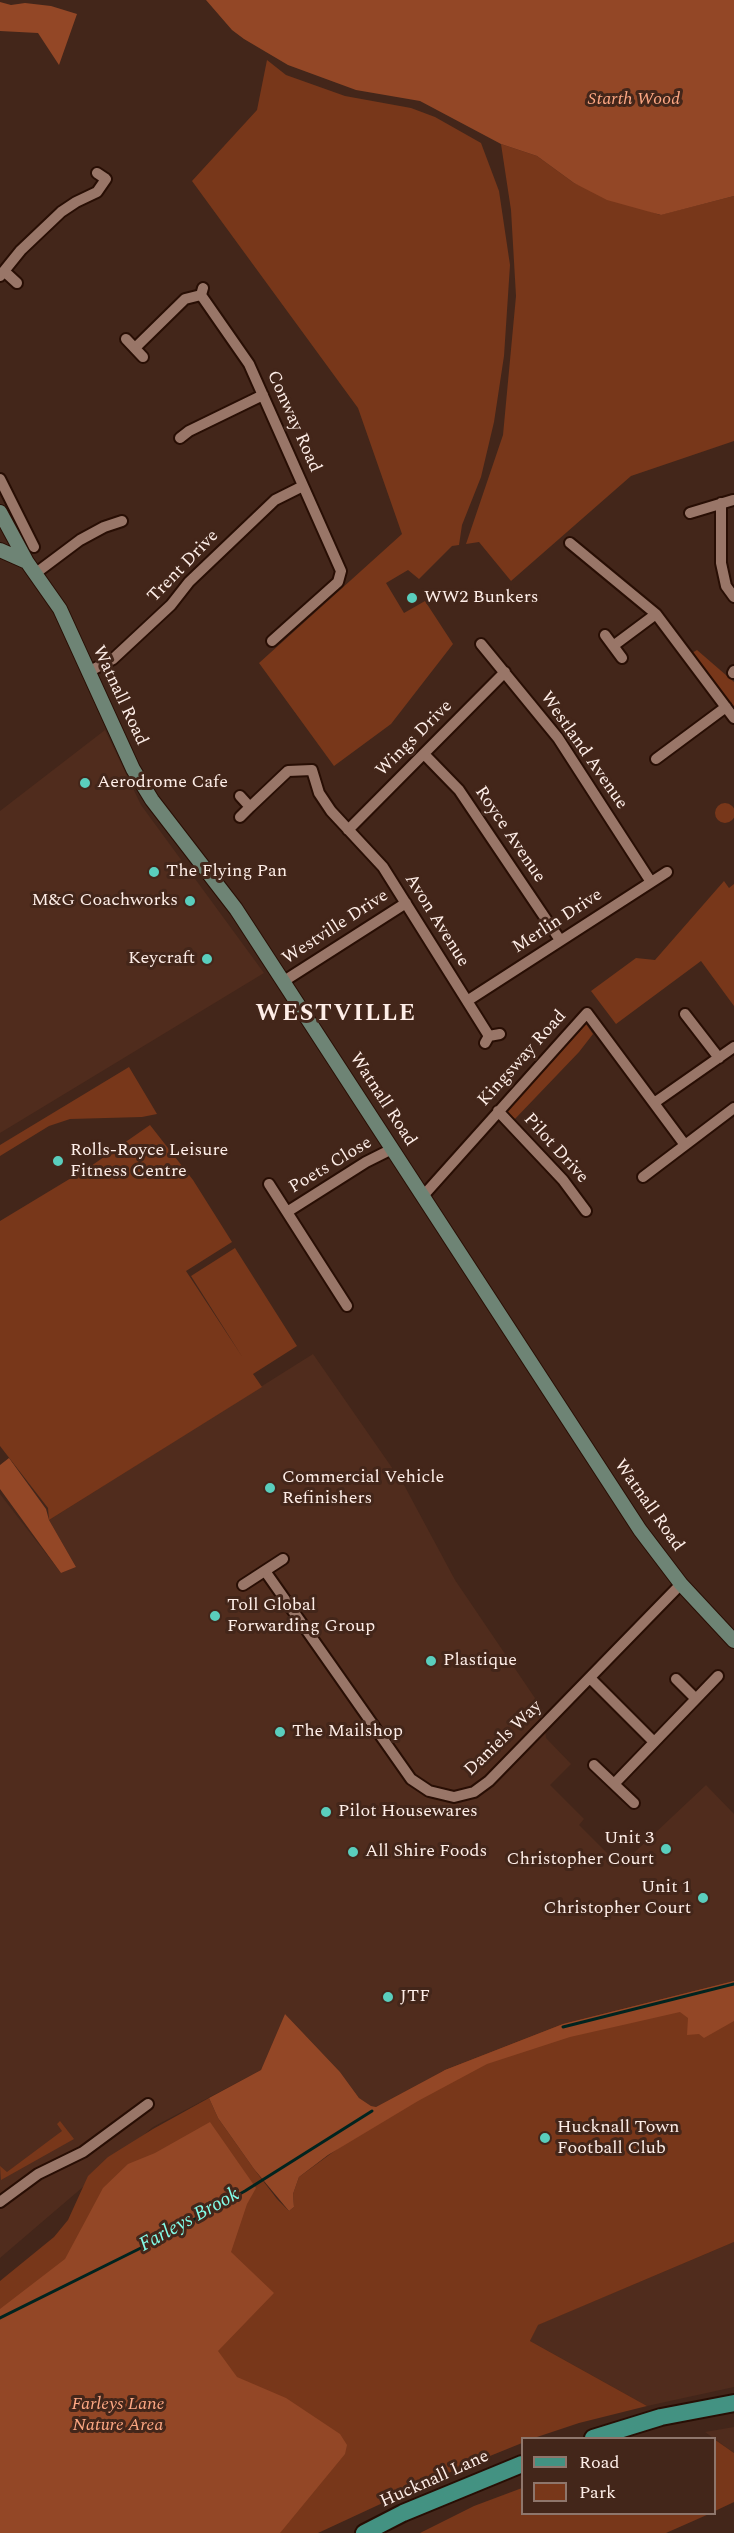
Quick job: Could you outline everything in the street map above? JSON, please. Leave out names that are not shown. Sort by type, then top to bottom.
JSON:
[{"type":"main road","name":"Watnall Road","points":[[0,534],[1,515]]},
{"type":"main road","name":"Watnall Road","points":[[1,515],[60,609],[133,769],[152,800],[228,897],[620,1501],[681,1584],[734,1641]]},
{"type":"main road","points":[[0,550],[32,567]]},
{"type":"main road","points":[[599,2437],[661,2417],[734,2403]]},
{"type":"main road","name":"Hucknall Lane","points":[[364,2533],[403,2513],[521,2464]]},
{"type":"street","points":[[17,283],[2,273],[21,250],[62,212],[97,192],[106,179],[97,172]]},
{"type":"street","name":"Conway Road","points":[[135,348],[185,299],[202,291],[249,364],[341,571],[338,582],[272,641]]},
{"type":"street","points":[[126,339],[143,357]]},
{"type":"street","points":[[180,438],[189,431],[263,395]]},
{"type":"street","points":[[0,478],[34,547]]},
{"type":"street","name":"Trent Drive","points":[[88,672],[113,659],[127,647],[171,605],[189,582],[275,500],[303,486]]},
{"type":"street","points":[[690,513],[733,500]]},
{"type":"street","points":[[721,503],[721,563],[726,586],[734,597]]},
{"type":"street","points":[[32,567],[104,527],[122,521]]},
{"type":"street","points":[[570,543],[656,614],[734,718]]},
{"type":"street","points":[[613,646],[656,614]]},
{"type":"street","points":[[605,635],[622,658]]},
{"type":"street","name":"Westland Avenue","points":[[481,644],[558,738],[651,882]]},
{"type":"street","name":"Wings Drive","points":[[348,830],[505,672]]},
{"type":"street","points":[[656,759],[726,707]]},
{"type":"street","name":"Royce Avenue","points":[[424,754],[459,790],[560,940]]},
{"type":"street","name":"Avon Avenue","points":[[250,807],[288,771],[312,770],[319,793],[331,811],[383,867],[491,1037]]},
{"type":"street","points":[[240,796],[250,807],[240,817]]},
{"type":"street","name":"Merlin Drive","points":[[467,1000],[667,872]]},
{"type":"street","name":"Westville Drive","points":[[284,981],[406,903]]},
{"type":"street","name":"Kingsway Road","points":[[423,1196],[586,1012],[686,1145]]},
{"type":"street","points":[[702,1015],[688,1018],[719,1058]]},
{"type":"street","points":[[654,1102],[734,1047]]},
{"type":"street","points":[[643,1177],[734,1108]]},
{"type":"street","name":"Pilot Drive","points":[[498,1111],[563,1180],[586,1211]]},
{"type":"street","name":"Poets Close","points":[[286,1212],[366,1162],[392,1149]]},
{"type":"street","name":"Poets Close","points":[[269,1184],[347,1306]]},
{"type":"street","points":[[243,1585],[284,1559]]},
{"type":"street","name":"Daniels Way","points":[[265,1571],[404,1770],[419,1785],[438,1794],[462,1796],[480,1788],[681,1584]]},
{"type":"street","points":[[614,1784],[718,1676]]},
{"type":"street","points":[[590,1678],[654,1742]]},
{"type":"street","points":[[675,1679],[696,1699]]},
{"type":"street","points":[[594,1765],[634,1803]]},
{"type":"street","points":[[0,2202],[38,2174],[82,2152],[148,2104]]},
{"type":"shaded area","points":[[105,730],[141,805],[264,973],[0,1133],[0,811]]},
{"type":"shaded area","points":[[313,1354],[404,1485],[455,1580],[543,1710],[546,1738],[571,1764],[550,1785],[584,1819],[579,1825],[620,1866],[706,1785],[734,1814],[734,1981],[563,2024],[445,2070],[376,2107],[359,2098],[340,2072],[285,2014],[261,2070],[153,2127],[0,2258],[0,1494],[61,1573],[76,1567],[49,1520]]},
{"type":"shaded area","points":[[734,2242],[734,2387],[647,2406],[530,2341],[537,2325]]},
{"type":"shaded area","points":[[734,2427],[734,2453],[716,2440],[716,2437],[705,2432]]},
{"type":"green space","name":"Starth Wood","points":[[206,0],[734,0],[734,196],[661,215],[607,200],[574,183],[537,156],[501,144],[420,101],[356,90],[288,65],[232,30]]},
{"type":"green space","points":[[0,2],[11,5],[25,3],[51,6],[77,14],[59,65],[38,33],[0,31]]},
{"type":"green space","points":[[267,60],[286,75],[345,96],[411,108],[435,117],[481,143],[499,191],[510,265],[504,356],[494,422],[481,477],[462,525],[459,545],[452,546],[419,579],[408,570],[386,583],[404,613],[425,601],[453,644],[391,724],[334,766],[259,663],[402,534],[358,408],[192,181],[257,110]]},
{"type":"green space","points":[[501,144],[537,156],[574,183],[660,215],[734,196],[734,441],[631,476],[511,581],[479,542],[466,544],[503,435],[516,296],[511,210]]},
{"type":"green space","points":[[697,650],[734,682],[734,709],[692,653]]},
{"type":"green space","points":[[721,803],[729,803],[735,809],[735,817],[729,823],[721,823],[715,817],[715,809]]},
{"type":"green space","points":[[724,881],[729,888],[734,884],[734,1006],[701,961],[616,1024],[591,991],[636,958],[655,960]]},
{"type":"green space","points":[[586,1024],[593,1034],[579,1052],[513,1121],[506,1112]]},
{"type":"green space","points":[[129,1067],[157,1114],[142,1117],[70,1119],[49,1126],[0,1156],[0,1145]]},
{"type":"green space","points":[[150,1125],[193,1180],[232,1242],[186,1271],[243,1358],[191,1276],[235,1248],[297,1346],[253,1374],[262,1387],[49,1520],[48,1508],[0,1446],[0,1221],[91,1166]]},
{"type":"green space","points":[[9,1458],[46,1509],[49,1520],[76,1567],[61,1573],[0,1489],[0,1465]]},
{"type":"green space","points":[[734,1981],[734,2242],[538,2325],[530,2341],[647,2406],[579,2423],[537,2437],[521,2437],[521,2443],[443,2475],[318,2533],[0,2533],[0,2281],[54,2237],[68,2220],[88,2176],[108,2157],[209,2098],[218,2118],[254,2169],[289,2211],[294,2207],[293,2194],[299,2177],[445,2070],[563,2024]]},
{"type":"green space","points":[[734,1981],[734,2021],[704,2038],[699,2034],[687,2035],[688,2018],[680,2012],[570,2037],[487,2064],[418,2101],[328,2155],[299,2177],[293,2194],[294,2207],[289,2211],[254,2169],[218,2118],[209,2098],[261,2070],[285,2014],[340,2072],[359,2098],[376,2107],[445,2070],[563,2024]]},
{"type":"green space","points":[[60,2121],[74,2139],[1,2180],[0,2166],[7,2172],[62,2131],[57,2124]]},
{"type":"green space","name":"Farleys Lane Nature Area","points":[[210,2122],[256,2188],[247,2204],[231,2252],[274,2293],[218,2351],[237,2377],[286,2398],[340,2434],[347,2445],[345,2454],[280,2533],[0,2533],[0,2309],[65,2259],[103,2188],[128,2164],[155,2153]]},
{"type":"green space","points":[[716,2440],[734,2453],[734,2502],[716,2511]]},
{"type":"green space","points":[[521,2488],[521,2515],[707,2515],[666,2533],[420,2533],[474,2506]]},
{"type":"waterway","points":[[563,2027],[734,1984]]},
{"type":"waterway","name":"Farleys Brook","points":[[0,2318],[161,2238],[245,2191],[372,2111]]},
{"type":"place","name":"WW2 Bunkers","points":[[412,598]]},
{"type":"place","name":"Aerodrome Cafe","points":[[85,783]]},
{"type":"place","name":"The Flying Pan","points":[[154,872]]},
{"type":"place","name":"M&G Coachworks","points":[[190,901]]},
{"type":"place","name":"Keycraft","points":[[207,959]]},
{"type":"place","name":"Rolls-Royce Leisure Fitness Centre","points":[[58,1161]]},
{"type":"place","name":"Commercial Vehicle Refinishers","points":[[270,1488]]},
{"type":"place","name":"Toll Global Forwarding Group","points":[[215,1616]]},
{"type":"place","name":"Plastique","points":[[431,1661]]},
{"type":"place","name":"The Mailshop","points":[[280,1732]]},
{"type":"place","name":"Pilot Housewares","points":[[326,1812]]},
{"type":"place","name":"Unit 3 Christopher Court","points":[[666,1849]]},
{"type":"place","name":"All Shire Foods","points":[[353,1852]]},
{"type":"place","name":"Unit 1 Christopher Court","points":[[703,1898]]},
{"type":"place","name":"JTF","points":[[388,1997]]},
{"type":"place","name":"Hucknall Town Football Club","points":[[545,2138]]},
{"type":"district","name":"WESTVILLE","points":[[336,1015]]}]
